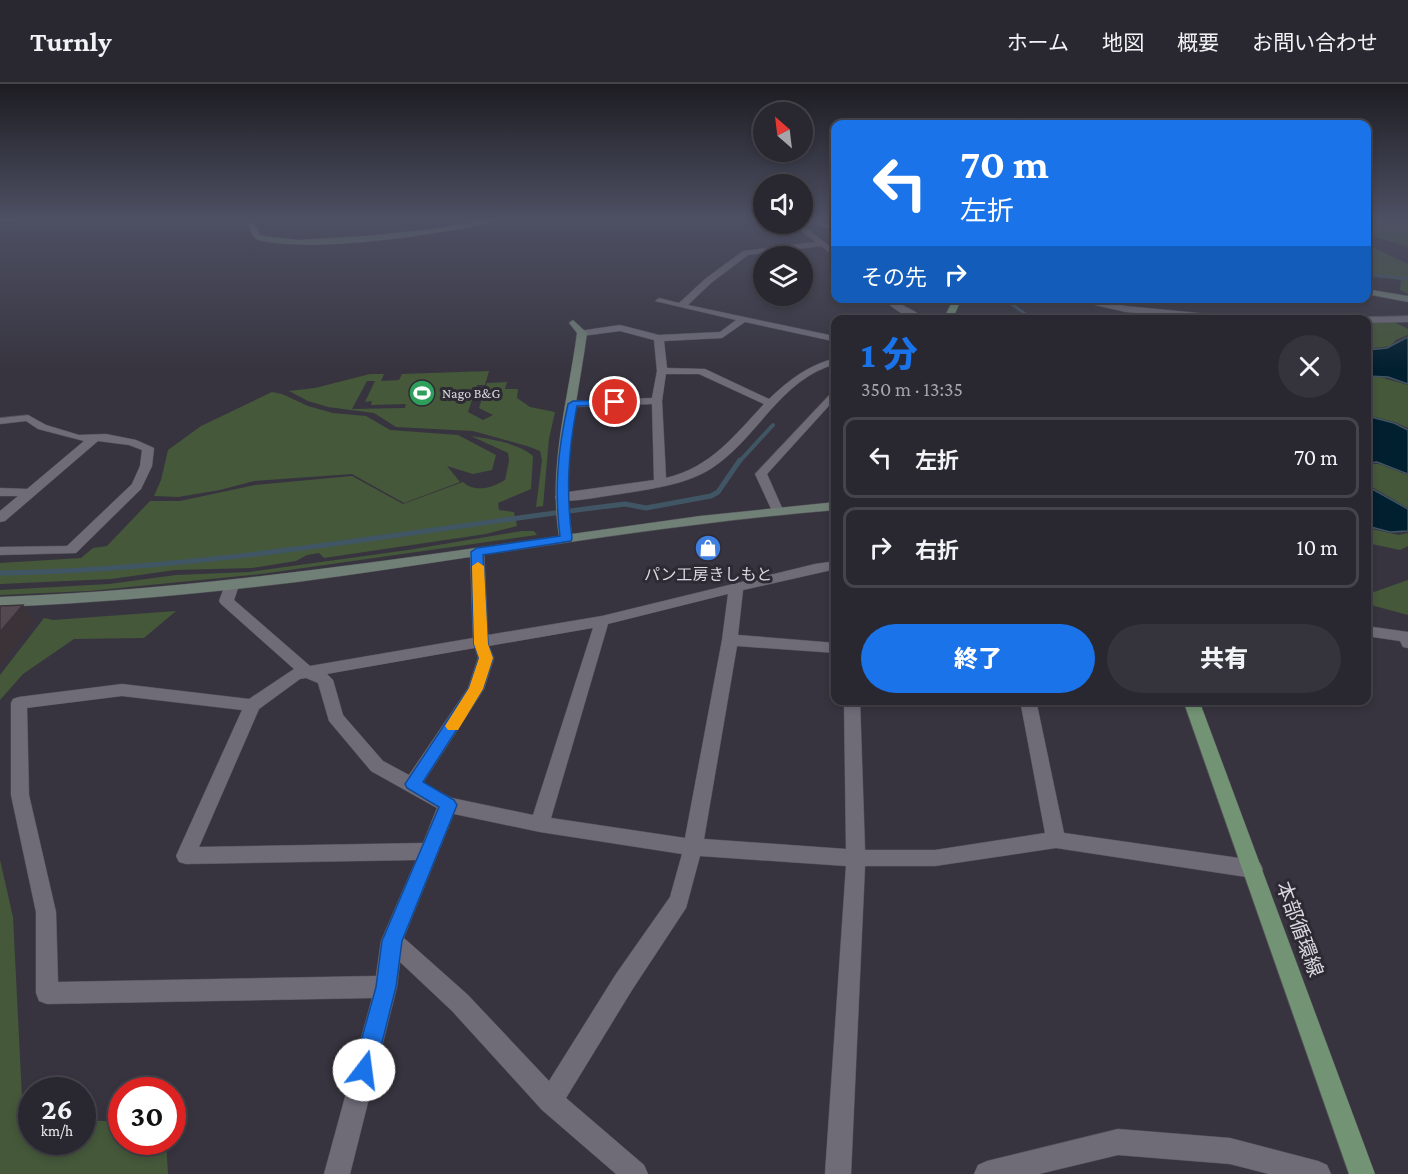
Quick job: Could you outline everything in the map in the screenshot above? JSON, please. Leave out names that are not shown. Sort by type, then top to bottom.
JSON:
[{"type":"main road","name":"本部循環線","points":[[1193,705],[1362,1174]]},
{"type":"street","points":[[682,305],[724,269]]},
{"type":"street","points":[[1371,292],[1408,299]]},
{"type":"street","points":[[659,302],[831,338]]},
{"type":"street","points":[[892,303],[913,315]]},
{"type":"street","points":[[1094,303],[1126,309],[1202,315]]},
{"type":"street","points":[[582,333],[620,328],[659,338],[722,335],[743,319]]},
{"type":"street","points":[[1371,320],[1408,319]]},
{"type":"street","points":[[565,533],[562,501],[564,444],[573,404],[582,333],[573,323]]},
{"type":"street","points":[[659,338],[662,371],[657,401],[660,482]]},
{"type":"street","points":[[562,501],[677,479],[708,466],[806,372],[831,362]]},
{"type":"street","points":[[662,371],[701,371],[771,404]]},
{"type":"street","points":[[777,510],[761,474],[831,397]]},
{"type":"street","points":[[573,404],[657,401]]},
{"type":"street","points":[[0,421],[28,418],[42,427],[78,438],[96,437],[132,442],[148,448],[146,466],[137,486],[71,549],[0,551]]},
{"type":"street","points":[[0,518],[96,437]]},
{"type":"street","points":[[0,492],[27,493]]},
{"type":"street","points":[[0,602],[57,600],[232,585],[477,552],[565,533],[831,506]]},
{"type":"street","points":[[413,784],[476,689],[486,658],[481,644],[477,552]]},
{"type":"street","points":[[428,851],[186,856],[252,705],[296,674],[481,644],[602,621],[815,568],[831,566]]},
{"type":"street","points":[[232,585],[226,601],[307,672],[325,680],[335,717],[377,766],[448,805],[540,824],[693,847],[856,858],[936,858],[1056,840],[1253,869]]},
{"type":"street","points":[[551,1101],[624,982],[680,901],[693,847],[730,640],[736,587]]},
{"type":"street","points":[[540,824],[602,621]]},
{"type":"street","points":[[1371,632],[1406,637],[1408,643]]},
{"type":"street","points":[[730,640],[831,648]]},
{"type":"street","points":[[252,705],[122,690],[19,703],[20,795],[46,912],[47,993],[386,987]]},
{"type":"street","points":[[838,1174],[856,858],[852,705]]},
{"type":"street","points":[[1029,705],[1056,840]]},
{"type":"street","points":[[337,1174],[386,987],[392,941],[448,805]]},
{"type":"street","points":[[392,941],[460,1003],[551,1101],[636,1174]]},
{"type":"street","points":[[987,1174],[1118,1142],[1230,1151],[1318,1174]]},
{"type":"green space","points":[[1371,269],[1408,269],[1408,294],[1400,290],[1401,280],[1371,276]]},
{"type":"green space","points":[[1376,321],[1392,321],[1408,329],[1408,335],[1396,340],[1390,346],[1371,348],[1371,324]]},
{"type":"green space","points":[[489,371],[485,385],[477,385],[468,412],[483,420],[493,415],[479,408],[487,383],[507,382],[505,389],[518,389],[517,398],[530,407],[555,412],[549,439],[543,506],[536,507],[542,460],[540,451],[473,431],[396,427],[374,413],[328,407],[308,401],[289,391],[315,388],[370,374],[384,374],[381,381],[399,380],[402,374]],"holes":[[[367,381],[375,381],[365,402],[372,401],[371,405],[406,404],[405,408],[352,409]]]},
{"type":"green space","points":[[1371,377],[1408,385],[1408,428],[1371,416]]},
{"type":"green space","points":[[272,392],[333,413],[366,416],[390,430],[458,435],[496,455],[492,470],[473,474],[447,466],[460,482],[404,503],[352,474],[254,481],[220,490],[178,497],[154,496],[161,480],[168,450],[201,426]]},
{"type":"green space","points":[[471,436],[512,445],[533,456],[531,489],[498,503],[499,510],[514,512],[517,526],[486,534],[324,558],[319,553],[307,555],[296,561],[252,568],[175,570],[111,579],[0,584],[0,563],[81,558],[93,548],[107,546],[150,501],[180,501],[255,485],[352,476],[403,504],[463,482],[473,487],[484,488],[505,480],[509,461],[508,453]]},
{"type":"green space","points":[[1371,464],[1379,464],[1408,475],[1408,508],[1371,486]]},
{"type":"green space","points":[[1371,529],[1399,535],[1408,533],[1408,546],[1400,550],[1371,544]]},
{"type":"green space","points":[[534,531],[537,535],[261,574],[89,591],[0,595],[0,590],[109,584],[176,575],[249,572],[408,550]]},
{"type":"green space","points":[[1408,580],[1408,615],[1371,605],[1371,591]]},
{"type":"green space","points":[[176,611],[144,638],[74,639],[23,674],[0,700],[0,675],[44,618],[53,620]]},
{"type":"green space","points":[[0,860],[13,917],[21,1077],[18,1077],[18,1155],[96,1155],[96,1121],[108,1121],[108,1155],[167,1155],[168,1174],[0,1174]]},
{"type":"water","points":[[1408,337],[1408,384],[1388,377],[1371,376],[1371,350],[1387,348]]},
{"type":"water","points":[[1371,417],[1394,423],[1408,430],[1408,474],[1377,462],[1371,463]]},
{"type":"water","points":[[1371,488],[1408,509],[1408,531],[1390,532],[1371,527]]},
{"type":"building","points":[[23,605],[0,632],[0,606]]},
{"type":"waterway","points":[[1371,275],[1408,279]]},
{"type":"waterway","points":[[1010,303],[1027,315]]},
{"type":"waterway","points":[[739,462],[773,425]]},
{"type":"waterway","points":[[0,573],[157,564],[313,547],[625,504],[646,508],[711,496],[718,492],[740,460]]},
{"type":"slow traffic","points":[[453,726],[476,689],[486,658],[481,644],[478,566]]},
{"type":"place","name":"Nago B&G","points":[[422,393]]},
{"type":"place","name":"パン工房きしもと","points":[[708,548]]},
{"type":"route","points":[[364,1070],[386,987],[392,941],[448,805],[413,784],[476,689],[486,658],[481,644],[477,552],[566,538],[562,505],[562,471],[564,444],[573,404],[615,402]]}]
